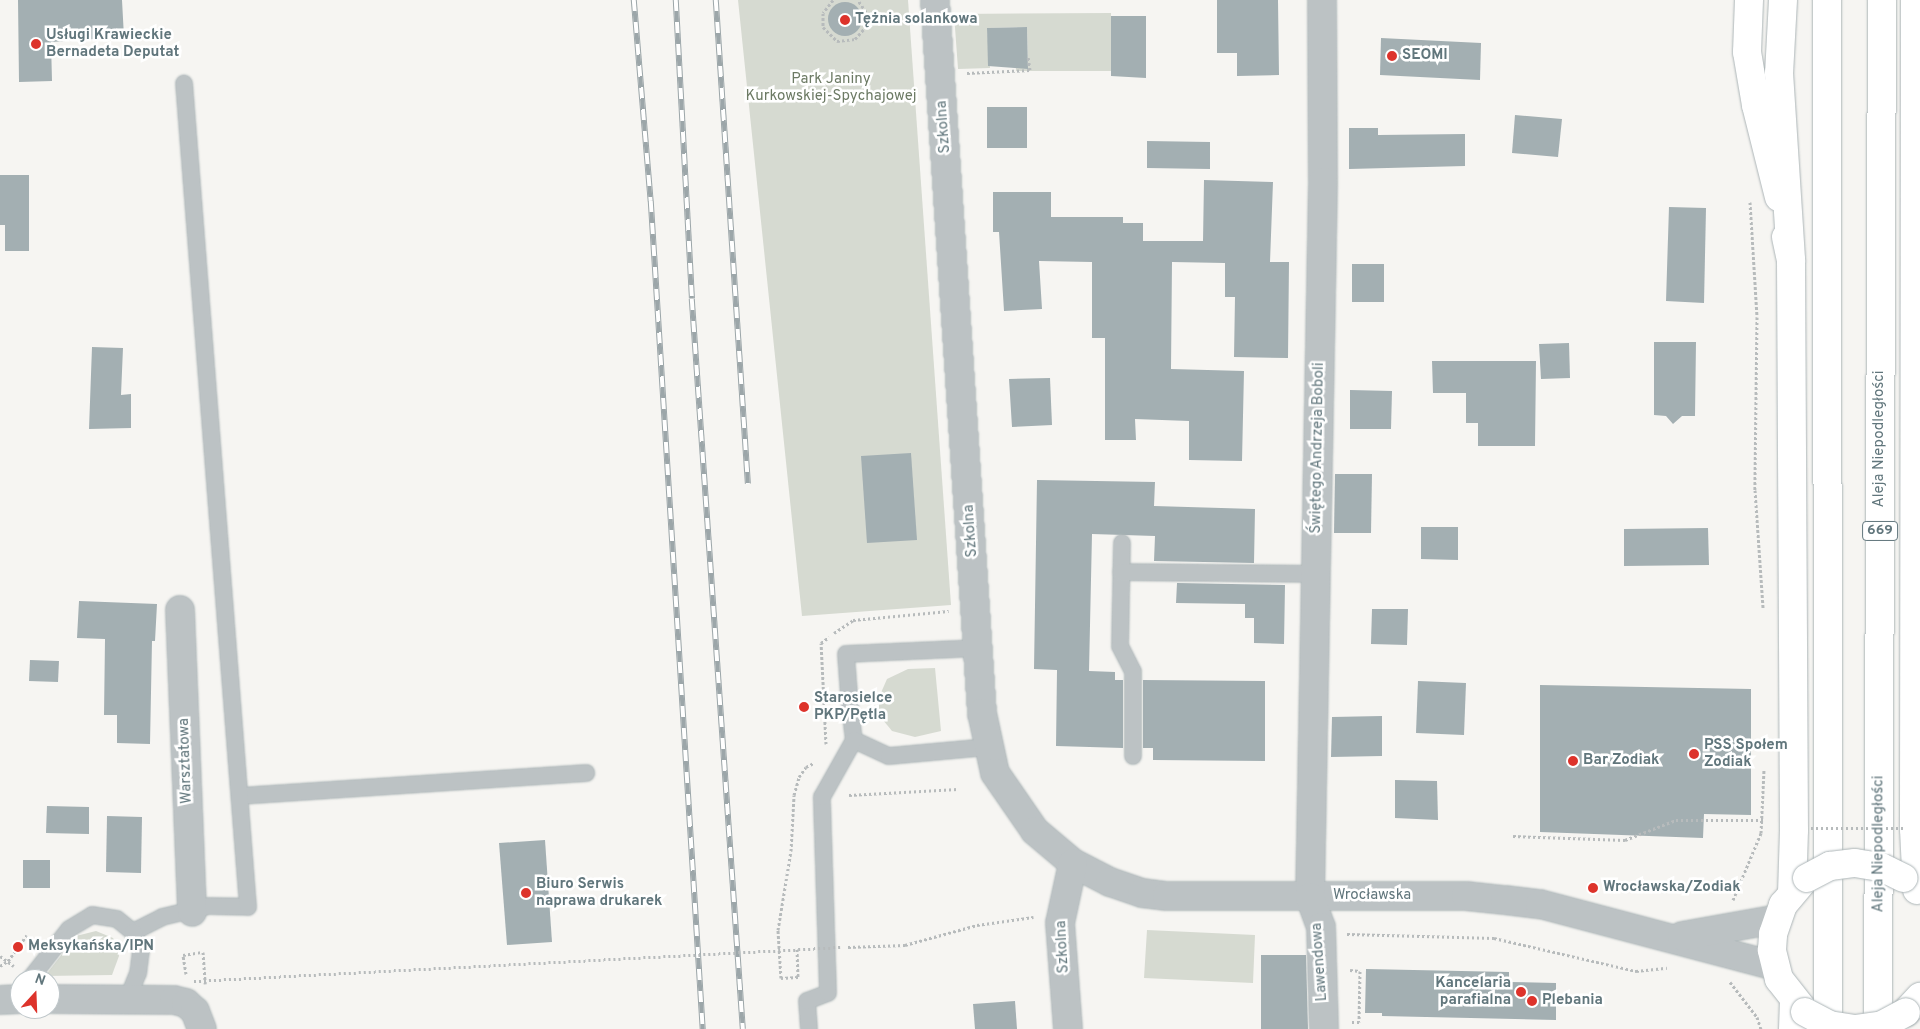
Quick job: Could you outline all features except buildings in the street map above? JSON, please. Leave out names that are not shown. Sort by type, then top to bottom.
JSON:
[{"type":"main road","points":[[1749,0],[1747,52],[1753,88],[1778,186],[1791,261]]},
{"type":"main road","points":[[1783,0],[1778,74],[1791,261],[1794,830],[1799,885]]},
{"type":"main road","points":[[1827,0],[1828,1029]]},
{"type":"main road","name":"Aleja Niepodległości","points":[[1878,1029],[1882,0]]},
{"type":"main road","points":[[1914,888],[1916,0]]},
{"type":"main road","points":[[1913,1004],[1882,1025],[1855,1029],[1829,1024],[1797,1014],[1774,966],[1773,934],[1777,919],[1799,885],[1830,866],[1855,863],[1881,867],[1914,888]]},
{"type":"street","name":"Szkolna","points":[[935,0],[982,713],[995,773],[1005,790],[1035,831],[1073,863],[1060,923],[1068,1029]]},
{"type":"street","name":"Świętego Andrzeja Boboli","points":[[1310,897],[1323,182],[1322,0]]},
{"type":"street","name":"Warsztatowa","points":[[180,610],[192,912]]},
{"type":"street","name":"Wrocławska","points":[[1073,863],[1110,882],[1142,893],[1310,897],[1466,896],[1540,904],[1774,966]]},
{"type":"street","name":"Lawendowa","points":[[1310,897],[1321,927],[1334,1025]]},
{"type":"street","name":"Wrocławska","points":[[1674,938],[1777,919]]},
{"type":"street","points":[[60,999],[128,998],[186,1003],[199,1016],[202,1029]]},
{"type":"lane","points":[[133,932],[162,917],[192,912],[209,906],[248,907],[184,83]]},
{"type":"lane","points":[[1122,543],[1120,646],[1133,672],[1133,756]]},
{"type":"lane","points":[[1121,572],[1315,574]]},
{"type":"lane","points":[[809,1029],[807,1001],[828,993],[822,798],[854,740],[846,654],[979,648]]},
{"type":"lane","points":[[854,740],[888,756],[988,747]]},
{"type":"lane","points":[[240,796],[586,773]]},
{"type":"lane","points":[[37,969],[68,929],[92,915],[117,918],[133,932],[141,950],[138,973],[128,998]]},
{"type":"path","points":[[833,0],[823,13],[823,27],[837,41],[855,38],[865,28],[866,12],[858,0]]},
{"type":"path","points":[[959,73],[1030,70],[1028,56]]},
{"type":"path","points":[[1750,196],[1757,317],[1755,490],[1763,618]]},
{"type":"path","points":[[797,949],[798,977],[781,978],[778,930],[791,851],[794,795],[806,767],[820,761]]},
{"type":"path","points":[[1761,833],[1764,762]]},
{"type":"path","points":[[1513,836],[1625,840],[1676,820],[1763,820]]},
{"type":"path","points":[[1811,828],[1904,828]]},
{"type":"path","points":[[205,988],[203,952],[183,955],[185,974],[194,981],[797,949],[905,945],[977,925],[1039,916]]},
{"type":"path","points":[[1337,933],[1494,938],[1636,971],[1672,968]]},
{"type":"path","points":[[0,966],[8,961],[27,935]]},
{"type":"path","points":[[0,956],[8,961]]},
{"type":"path","points":[[1334,1025],[1359,1022],[1360,971],[1344,970]]},
{"type":"green space","name":"Park Janiny Kurkowskiej-Spychajowej","points":[[738,0],[908,0],[951,605],[802,616]]},
{"type":"green space","points":[[1111,13],[1111,47],[1115,71],[1016,71],[1016,65],[1028,64],[1027,27],[987,28],[990,68],[958,69],[954,14]]},
{"type":"green space","points":[[935,668],[941,731],[915,737],[892,731],[883,720],[877,702],[887,679],[908,669]]},
{"type":"green space","points":[[1147,930],[1255,935],[1253,983],[1144,978]]},
{"type":"green space","points":[[96,931],[113,938],[117,945],[119,956],[112,975],[60,976],[60,969],[50,969],[76,936]]},
{"type":"railway","points":[[634,0],[651,201],[703,1029]]},
{"type":"railway","points":[[676,0],[692,299],[743,1029]]},
{"type":"railway","points":[[716,0],[748,484]]},
{"type":"place","name":"Tężnia solankowa","points":[[845,20]]},
{"type":"place","name":"Usługi Krawieckie Bernadeta Deputat","points":[[36,44]]},
{"type":"place","name":"SEOMI","points":[[1392,56]]},
{"type":"place","name":"Starosielce PKP/Pętla","points":[[804,707]]},
{"type":"place","name":"PSS Społem Zodiak","points":[[1694,754]]},
{"type":"place","name":"Bar Zodiak","points":[[1573,761]]},
{"type":"place","name":"Wrocławska/Zodiak","points":[[1593,888]]},
{"type":"place","name":"Biuro Serwis naprawa drukarek","points":[[526,893]]},
{"type":"place","name":"Meksykańska/IPN","points":[[18,947]]},
{"type":"place","name":"Kancelaria parafialna","points":[[1521,992]]},
{"type":"place","name":"Plebania","points":[[1532,1001]]}]
